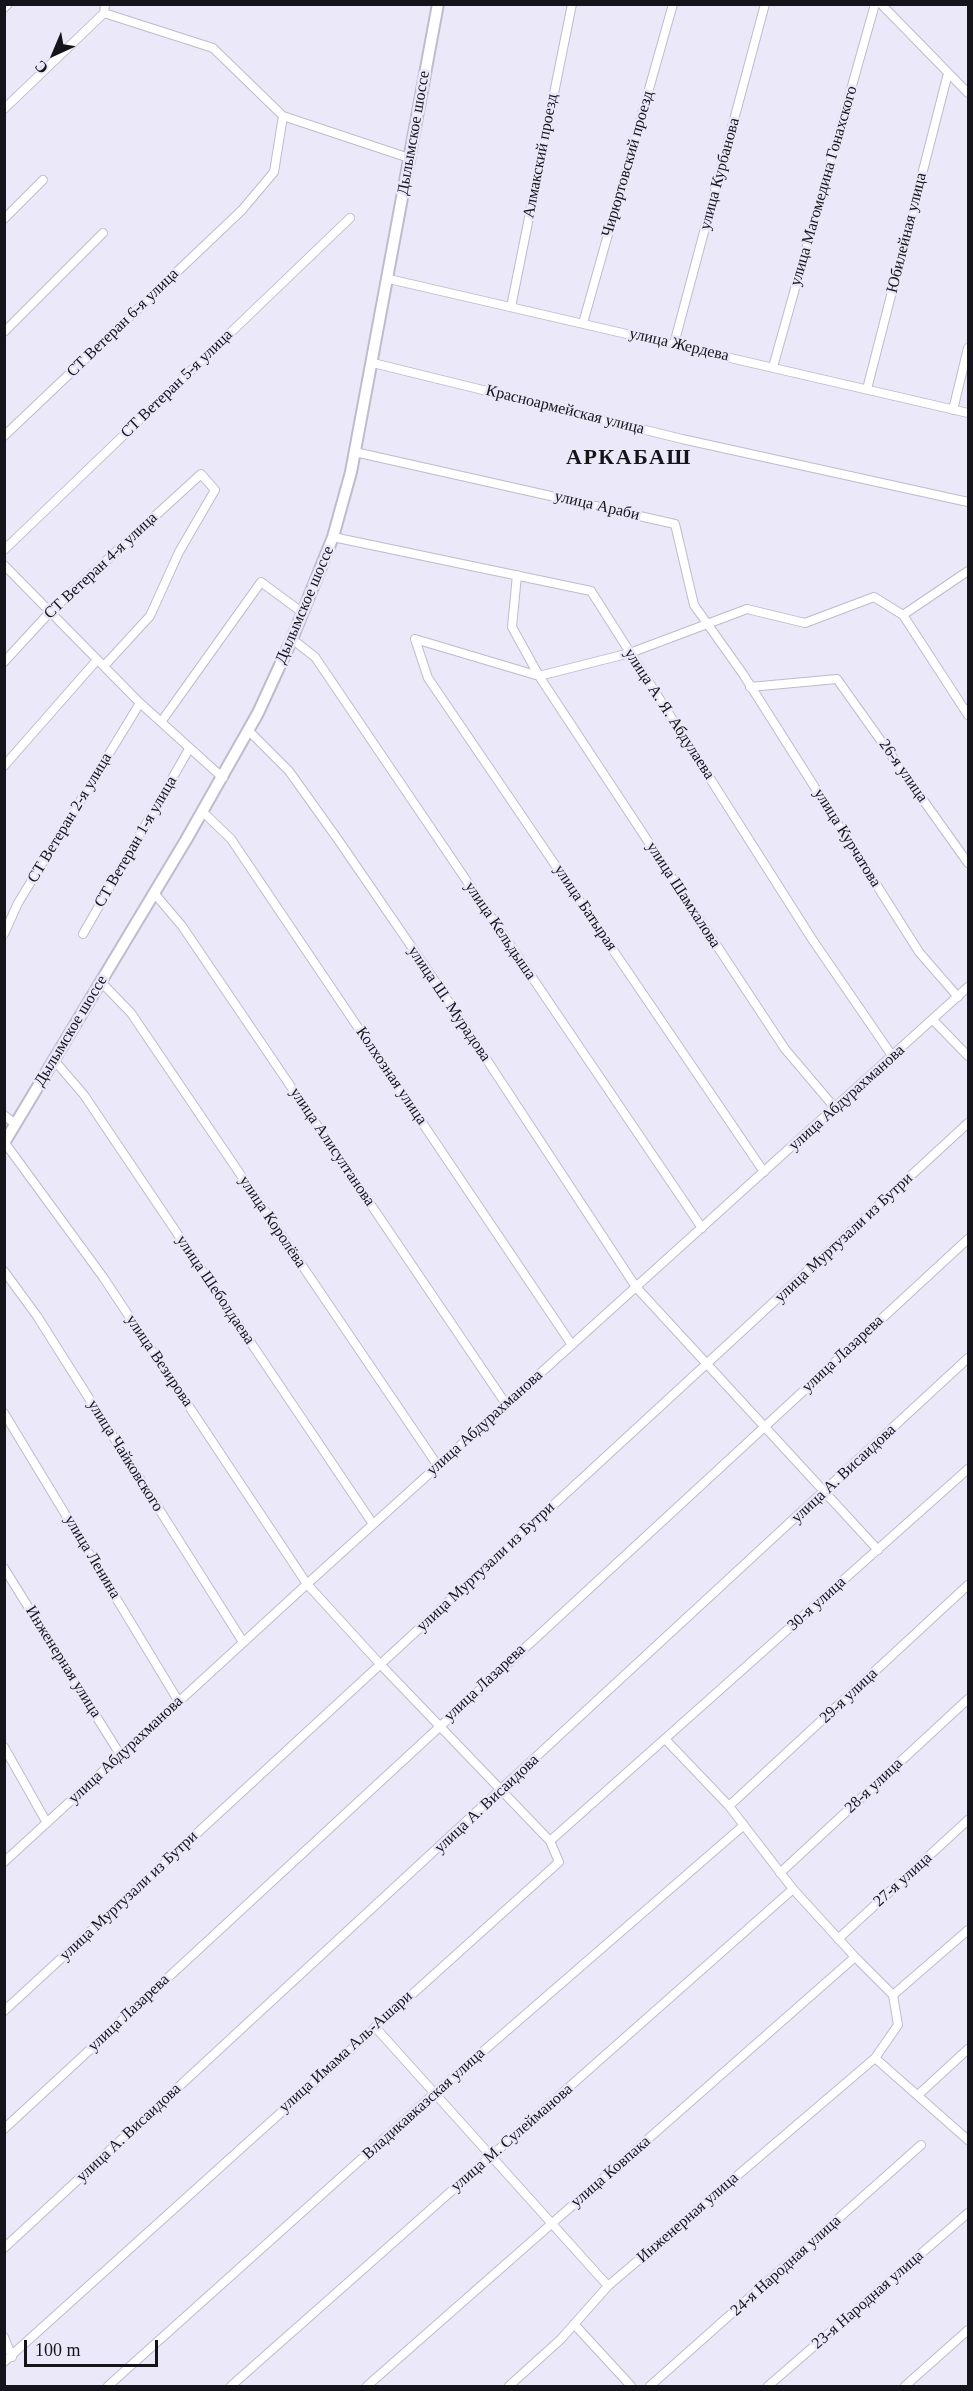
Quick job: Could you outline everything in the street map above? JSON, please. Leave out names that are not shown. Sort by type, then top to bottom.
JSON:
[{"type":"main road","name":"Дылымское шоссе","points":[[4,1143],[203,812],[249,731],[292,639],[333,537],[355,452],[389,279],[438,4]]},
{"type":"street","name":"Алмакский проезд","points":[[511,307],[572,4]]},
{"type":"street","name":"Чирюртовский проезд","points":[[583,323],[673,4]]},
{"type":"street","name":"улица Курбанова","points":[[674,344],[765,4]]},
{"type":"street","name":"улица Магомедина Гонахского","points":[[773,367],[875,4]]},
{"type":"street","points":[[881,4],[969,93]]},
{"type":"street","points":[[4,109],[105,9],[213,48],[283,116],[409,158]]},
{"type":"street","name":"Юбилейная улица","points":[[867,389],[946,77]]},
{"type":"street","name":"СТ Ветеран 6-я улица","points":[[4,436],[242,210],[274,172],[283,116]]},
{"type":"street","points":[[4,219],[43,180]]},
{"type":"street","name":"СТ Ветеран 5-я улица","points":[[4,550],[350,218]]},
{"type":"street","points":[[4,332],[103,232]]},
{"type":"street","name":"улица Жердева","points":[[389,279],[969,413]]},
{"type":"street","points":[[953,410],[969,348]]},
{"type":"street","name":"Красноармейская улица","points":[[372,363],[682,439],[969,502]]},
{"type":"street","name":"улица Араби","points":[[355,452],[675,524],[694,605],[743,674]]},
{"type":"street","name":"СТ Ветеран 4-я улица","points":[[4,662],[51,612],[201,474],[215,490],[179,552],[150,616],[104,666]]},
{"type":"street","name":"улица А. Я. Абдулаева","points":[[333,537],[591,591],[812,939],[892,1057]]},
{"type":"street","points":[[4,565],[140,703],[223,778]]},
{"type":"street","points":[[903,615],[969,571]]},
{"type":"street","name":"улица Шамхалова","points":[[517,576],[512,627],[539,676],[785,1049],[835,1108]]},
{"type":"street","points":[[161,722],[261,582],[303,613]]},
{"type":"street","points":[[539,676],[630,653],[747,609],[805,623],[874,597],[903,615],[969,715]]},
{"type":"street","name":"улица Кельдыша","points":[[292,639],[315,657],[702,1228]]},
{"type":"street","name":"улица Батырая","points":[[539,676],[415,639],[428,678],[764,1172]]},
{"type":"street","points":[[4,766],[98,660]]},
{"type":"street","name":"улица Курчатова","points":[[743,674],[919,952],[958,997]]},
{"type":"street","name":"26-я улица","points":[[750,687],[837,679],[969,864]]},
{"type":"street","name":"СТ Ветеран 2-я улица","points":[[4,934],[18,903],[140,703]]},
{"type":"street","name":"улица Ш. Мурадова","points":[[249,731],[289,771],[333,832],[435,981],[636,1287],[878,1550]]},
{"type":"street","name":"СТ Ветеран 1-я улица","points":[[83,934],[189,749]]},
{"type":"street","name":"Колхозная улица","points":[[203,812],[231,839],[572,1345]]},
{"type":"street","name":"улица Алисултанова","points":[[154,893],[182,926],[506,1404]]},
{"type":"street","name":"улица Королёва","points":[[101,982],[131,1013],[438,1466]]},
{"type":"street","name":"улица Абдурахманова","points":[[4,1862],[372,1524],[969,987]]},
{"type":"street","points":[[933,1020],[969,1056]]},
{"type":"street","name":"улица Шеболдаева","points":[[54,1060],[84,1095],[372,1524]]},
{"type":"street","points":[[4,1114],[15,1124]]},
{"type":"street","name":"улица Муртузали из Бутри","points":[[4,2011],[969,1124]]},
{"type":"street","name":"улица Везирова","points":[[4,1143],[103,1277],[307,1584],[380,1664],[550,1841]]},
{"type":"street","name":"улица Лазарева","points":[[4,2129],[969,1239]]},
{"type":"street","name":"улица Чайковского","points":[[4,1271],[37,1316],[243,1642]]},
{"type":"street","name":"улица А. Висаидова","points":[[4,2248],[969,1358]]},
{"type":"street","name":"улица Ленина","points":[[4,1413],[179,1702]]},
{"type":"street","name":"30-я улица","points":[[665,1739],[969,1469]]},
{"type":"street","name":"Инженерная улица","points":[[4,1568],[121,1756]]},
{"type":"street","name":"29-я улица","points":[[729,1806],[969,1585]]},
{"type":"street","name":"28-я улица","points":[[780,1873],[969,1699]]},
{"type":"street","points":[[550,1841],[665,1739],[729,1806],[793,1889],[893,1995],[969,1930]]},
{"type":"street","points":[[4,1747],[47,1823]]},
{"type":"street","name":"27-я улица","points":[[838,1939],[969,1820]]},
{"type":"street","name":"Владикавказская улица","points":[[108,2386],[435,2093],[744,1825]]},
{"type":"street","name":"улица Имама Аль-Ашари","points":[[4,2362],[559,1862],[550,1841]]},
{"type":"street","name":"улица М. Сулейманова","points":[[231,2386],[793,1889]]},
{"type":"street","name":"улица Ковпака","points":[[367,2386],[855,1957]]},
{"type":"street","name":"Инженерная улица","points":[[509,2386],[561,2339],[608,2286],[875,2058],[898,2025],[893,1995]]},
{"type":"street","points":[[375,2026],[608,2286]]},
{"type":"street","points":[[918,2095],[969,2049]]},
{"type":"street","points":[[875,2058],[969,2140]]},
{"type":"street","name":"24-я Народная улица","points":[[650,2386],[921,2145]]},
{"type":"street","name":"23-я Народная улица","points":[[768,2386],[969,2213]]},
{"type":"street","points":[[574,2324],[631,2386]]},
{"type":"street","points":[[905,2386],[969,2330]]},
{"type":"street","points":[[4,2337],[12,2357]]},
{"type":"district","name":"АРКАБАШ","points":[[629,458]]}]
